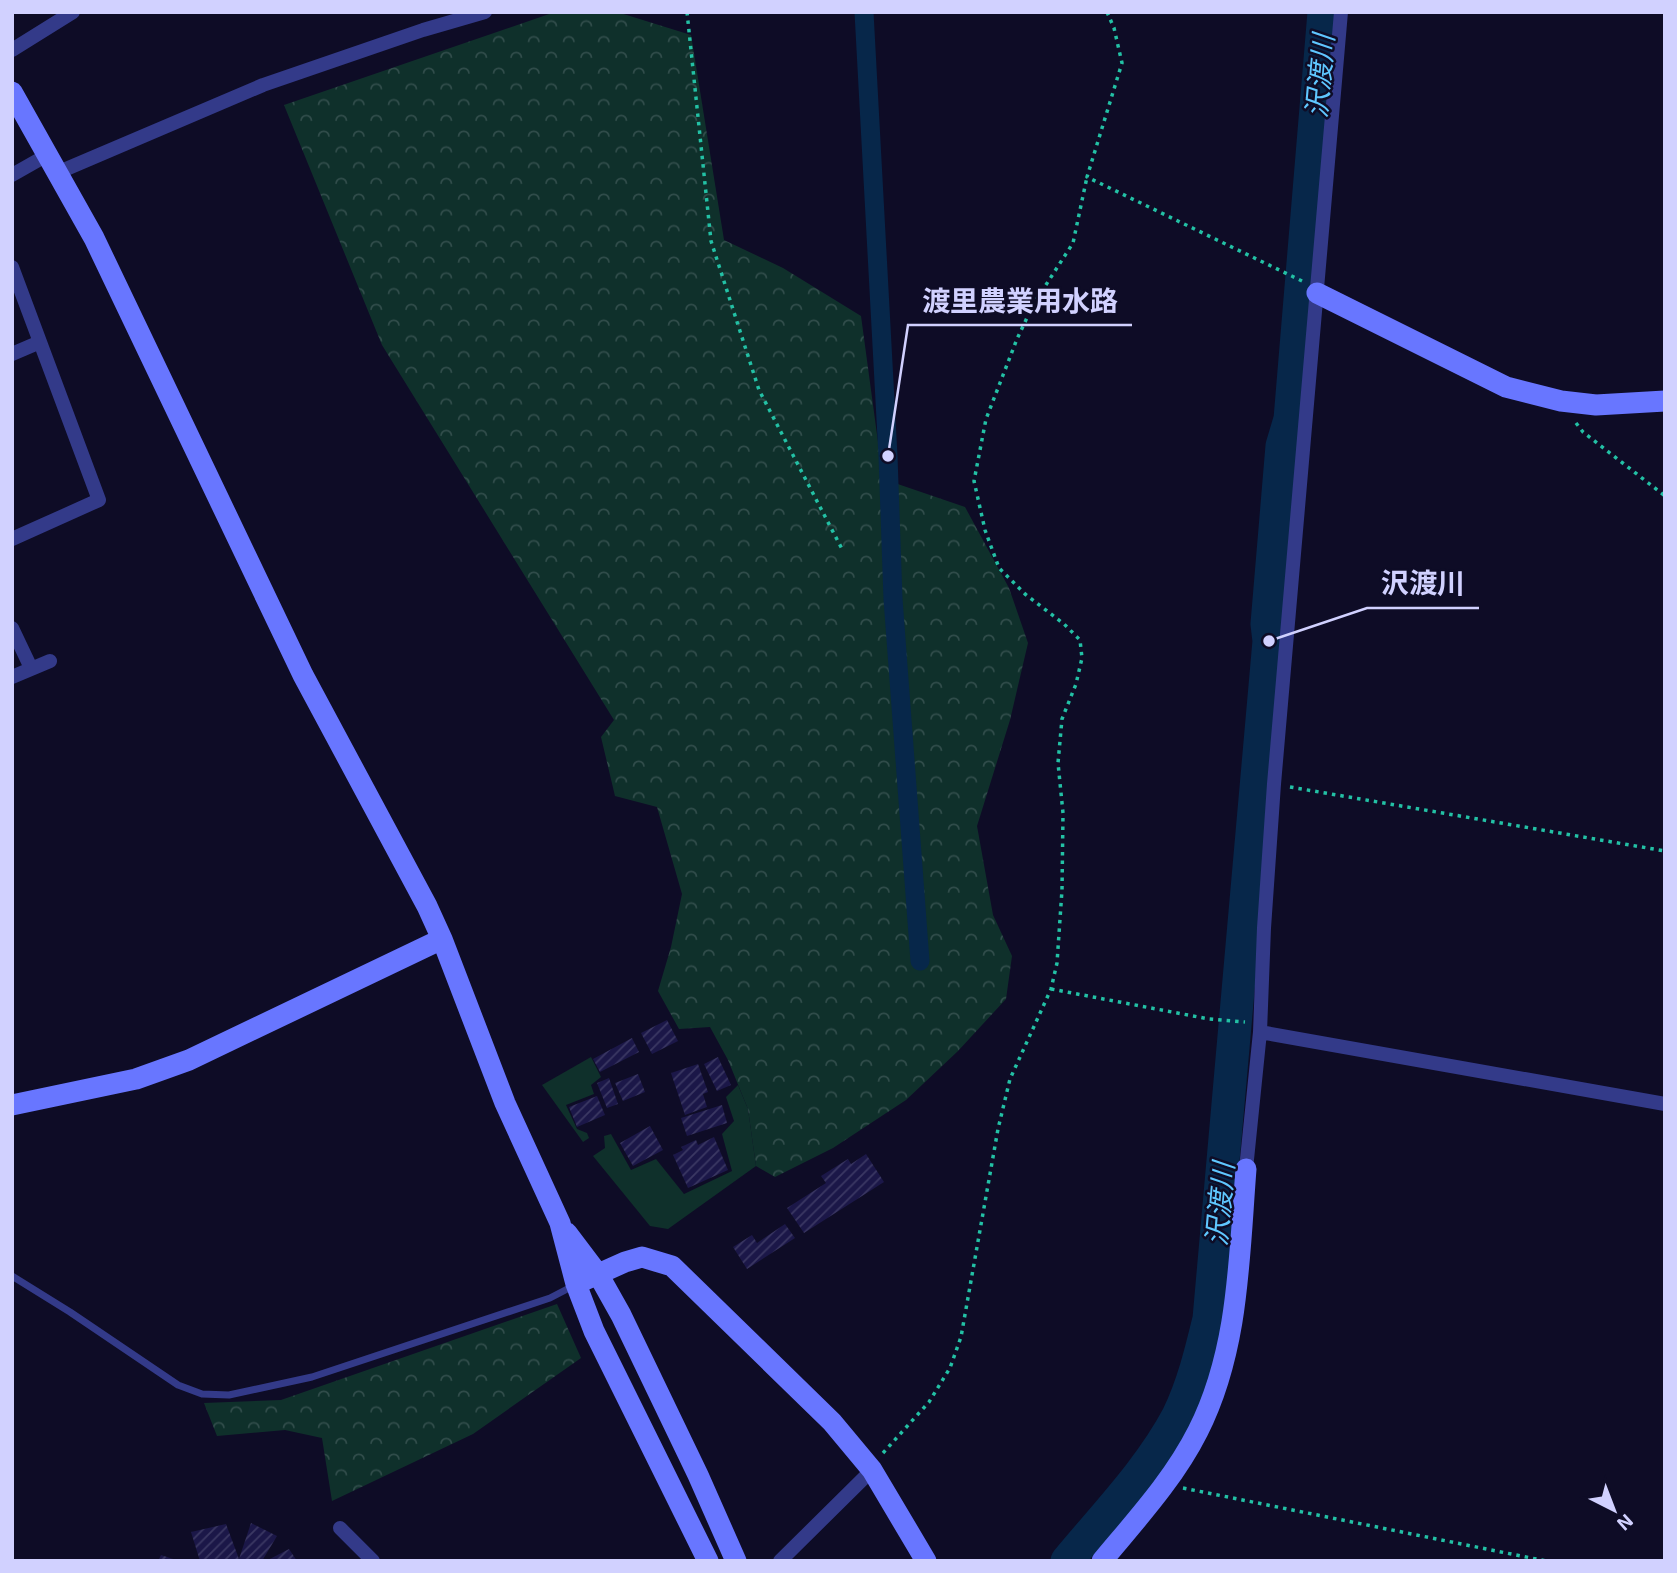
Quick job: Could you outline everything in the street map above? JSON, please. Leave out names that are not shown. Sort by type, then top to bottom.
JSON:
[{"type":"street","points":[[12,50],[73,12]]},
{"type":"street","points":[[12,175],[54,163],[262,85],[423,30],[485,12]]},
{"type":"street","points":[[1102,1561],[1164,1484],[1197,1433],[1225,1362],[1233,1321],[1260,1032],[1274,784],[1341,12]]},
{"type":"street","points":[[12,92],[54,163],[125,300],[303,675],[427,906],[505,1102],[560,1223],[576,1284],[594,1331],[708,1561]]},
{"type":"street","points":[[12,267],[99,499],[12,539]]},
{"type":"street","points":[[1317,293],[1506,387],[1560,401],[1596,405],[1665,401]]},
{"type":"street","points":[[12,354],[40,342]]},
{"type":"street","points":[[12,628],[31,668]]},
{"type":"street","points":[[12,677],[50,661]]},
{"type":"street","points":[[12,1105],[136,1079],[189,1060],[442,939]]},
{"type":"street","points":[[1260,1032],[1665,1104]]},
{"type":"street","points":[[560,1223],[598,1274],[621,1315],[736,1561]]},
{"type":"street","points":[[576,1284],[642,1257],[672,1266],[832,1422],[871,1468],[926,1561]]},
{"type":"street","points":[[780,1561],[871,1468]]},
{"type":"street","points":[[340,1528],[373,1561]]},
{"type":"lane","points":[[12,1276],[71,1312],[178,1385],[202,1394],[229,1395],[312,1377],[551,1298],[576,1284]]},
{"type":"path","points":[[687,12],[711,241],[759,390],[842,549]]},
{"type":"path","points":[[871,1468],[929,1402],[950,1368],[961,1337],[998,1129],[1010,1079],[1051,989],[1057,963],[1063,813],[1058,763],[1062,719],[1076,684],[1082,658],[1080,640],[1065,624],[1025,594],[999,568],[985,530],[974,481],[986,419],[1017,339],[1033,305],[1073,243],[1087,177],[1122,63],[1114,28],[1107,12]]},
{"type":"path","points":[[1087,177],[1295,278]]},
{"type":"path","points":[[1560,401],[1583,432],[1665,496]]},
{"type":"path","points":[[1274,784],[1665,851]]},
{"type":"path","points":[[1051,989],[1209,1019],[1241,1022]]},
{"type":"path","points":[[1164,1484],[1546,1561]]},
{"type":"green space","points":[[555,12],[617,12],[691,35],[724,240],[783,268],[861,316],[883,479],[965,507],[1009,588],[1028,643],[1010,720],[977,826],[993,915],[1012,956],[1006,999],[958,1051],[906,1100],[833,1148],[775,1177],[756,1166],[748,1109],[728,1060],[710,1027],[679,1029],[658,991],[682,894],[657,807],[615,796],[601,737],[614,720],[382,345],[284,105]]},
{"type":"green space","points":[[591,1057],[601,1077],[591,1085],[594,1094],[566,1105],[577,1129],[587,1133],[589,1138],[583,1142],[542,1085]]},
{"type":"green space","points":[[738,1085],[748,1109],[756,1166],[668,1229],[650,1226],[593,1156],[605,1148],[604,1136],[611,1134],[631,1170],[656,1159],[684,1194],[732,1171],[722,1134],[734,1121],[726,1097]]},
{"type":"green space","points":[[557,1304],[581,1358],[473,1434],[332,1501],[322,1438],[285,1430],[217,1436],[204,1403],[281,1400]]},
{"type":"building","points":[[667,1020],[678,1041],[652,1054],[641,1033]]},
{"type":"building","points":[[632,1038],[639,1052],[600,1072],[593,1059]]},
{"type":"building","points":[[718,1057],[731,1085],[717,1091],[704,1064]]},
{"type":"building","points":[[698,1064],[708,1092],[703,1094],[707,1107],[685,1115],[671,1073]]},
{"type":"building","points":[[638,1074],[645,1092],[623,1101],[615,1083]]},
{"type":"building","points":[[609,1078],[618,1104],[607,1108],[597,1083]]},
{"type":"building","points":[[597,1096],[605,1115],[577,1127],[569,1107]]},
{"type":"building","points":[[722,1105],[727,1123],[687,1136],[681,1118]]},
{"type":"building","points":[[650,1126],[663,1150],[633,1166],[620,1143]]},
{"type":"building","points":[[714,1137],[728,1170],[688,1188],[673,1155],[683,1150],[681,1147],[696,1140],[698,1145]]},
{"type":"building","points":[[866,1154],[884,1182],[804,1233],[787,1208],[826,1183],[821,1176],[848,1159],[851,1164]]},
{"type":"building","points":[[785,1224],[795,1238],[747,1269],[733,1247],[752,1235],[757,1243]]},
{"type":"building","points":[[251,1523],[277,1536],[262,1561],[200,1561],[191,1532],[226,1524],[239,1559]]},
{"type":"building","points":[[289,1549],[297,1561],[266,1561]]},
{"type":"building","points":[[161,1555],[176,1560],[176,1561],[158,1561]]},
{"type":"waterway","points":[[864,12],[893,599],[920,961]]},
{"type":"waterway","name":"沢渡川","points":[[1067,1561],[1126,1491],[1167,1436],[1188,1392],[1209,1319],[1269,641],[1267,624],[1282,446],[1290,419],[1324,12]]},
{"type":"place","name":"渡里農業用水路","points":[[888,456]]},
{"type":"place","name":"沢渡川","points":[[1269,641]]}]
